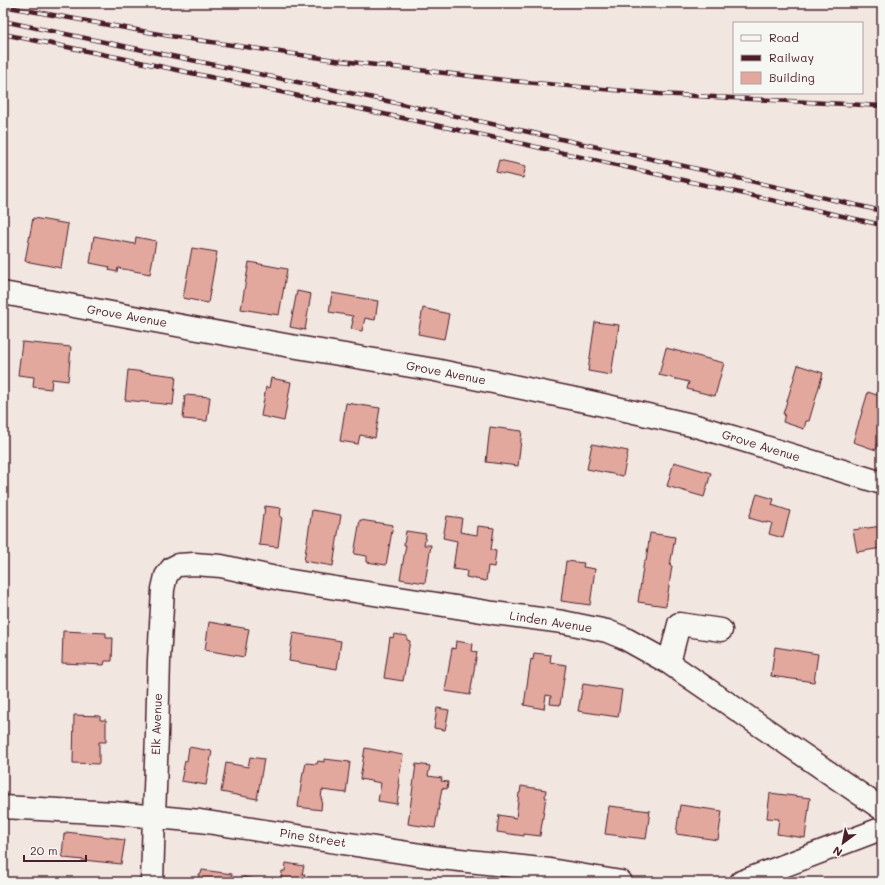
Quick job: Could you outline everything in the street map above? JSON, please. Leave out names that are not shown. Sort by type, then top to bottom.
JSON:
[{"type":"street","name":"Grove Avenue","points":[[3,293],[285,345],[435,370],[590,402],[696,426],[882,483]]},
{"type":"street","name":"Linden Avenue","points":[[172,568],[178,565],[194,564],[221,566],[285,580],[494,613],[563,622],[613,633],[669,663],[882,809]]},
{"type":"street","name":"Elk Avenue","points":[[152,882],[158,735],[159,660],[163,589],[166,576],[172,568]]},
{"type":"street","points":[[669,663],[679,624],[721,630]]},
{"type":"street","name":"Pine Street","points":[[3,807],[114,812],[200,821],[441,858],[550,870],[621,882]]},
{"type":"street","points":[[742,882],[878,830],[882,830]]},
{"type":"building","points":[[499,160],[526,166],[523,178],[496,172]]},
{"type":"building","points":[[33,218],[68,224],[61,268],[25,261]]},
{"type":"building","points":[[94,236],[135,244],[136,237],[156,241],[150,274],[118,268],[117,272],[109,270],[110,267],[90,263]]},
{"type":"building","points":[[192,248],[217,252],[208,303],[183,298]]},
{"type":"building","points":[[249,262],[287,269],[279,315],[241,309]]},
{"type":"building","points":[[297,291],[311,294],[305,330],[290,327]]},
{"type":"building","points":[[332,293],[378,301],[375,320],[365,318],[362,331],[351,329],[353,316],[329,312]]},
{"type":"building","points":[[423,308],[449,314],[444,339],[418,334]]},
{"type":"building","points":[[595,322],[619,325],[611,375],[588,371]]},
{"type":"building","points":[[22,342],[71,347],[68,381],[52,379],[51,389],[33,387],[34,377],[18,375]]},
{"type":"building","points":[[666,348],[724,363],[715,396],[687,389],[689,382],[659,375]]},
{"type":"building","points":[[798,365],[823,373],[809,421],[806,421],[804,429],[783,422],[785,414],[783,414]]},
{"type":"building","points":[[128,370],[176,376],[173,405],[125,400]]},
{"type":"building","points":[[271,378],[291,382],[284,421],[261,416],[266,387],[269,388]]},
{"type":"building","points":[[868,392],[882,397],[882,429],[876,450],[853,442]]},
{"type":"building","points":[[185,395],[210,397],[207,421],[183,419]]},
{"type":"building","points":[[346,403],[380,408],[375,438],[360,435],[358,444],[340,441]]},
{"type":"building","points":[[490,427],[522,431],[518,466],[486,462]]},
{"type":"building","points":[[592,444],[628,451],[623,476],[587,469]]},
{"type":"building","points":[[674,462],[711,473],[704,497],[667,486]]},
{"type":"building","points":[[757,494],[774,499],[772,505],[790,511],[783,538],[769,534],[772,523],[749,518]]},
{"type":"building","points":[[265,506],[281,508],[280,517],[282,517],[278,547],[259,545]]},
{"type":"building","points":[[312,510],[341,515],[333,566],[304,561]]},
{"type":"building","points":[[447,516],[462,518],[460,532],[477,535],[478,526],[494,528],[491,550],[496,551],[494,567],[488,566],[486,581],[466,577],[467,571],[453,569],[457,541],[443,538]]},
{"type":"building","points":[[360,520],[393,525],[386,565],[367,562],[367,556],[354,554]]},
{"type":"building","points":[[882,526],[882,548],[857,552],[853,530]]},
{"type":"building","points":[[406,531],[426,534],[424,545],[431,545],[425,583],[400,579],[406,545],[404,545]]},
{"type":"building","points":[[650,533],[675,537],[670,566],[672,566],[666,606],[638,602]]},
{"type":"building","points":[[566,561],[584,563],[583,567],[595,569],[590,605],[561,601]]},
{"type":"building","points":[[209,622],[249,629],[244,657],[205,650]]},
{"type":"building","points":[[63,631],[106,633],[106,638],[113,638],[112,661],[105,661],[104,665],[62,663]]},
{"type":"building","points":[[293,633],[341,641],[337,669],[289,661]]},
{"type":"building","points":[[394,634],[407,636],[407,640],[410,641],[403,681],[384,678],[390,637],[393,638]]},
{"type":"building","points":[[456,641],[473,644],[472,651],[477,652],[470,695],[445,691],[452,648],[455,649]]},
{"type":"building","points":[[775,647],[818,654],[814,682],[771,676]]},
{"type":"building","points":[[534,653],[551,655],[550,662],[566,665],[560,705],[550,704],[551,696],[546,695],[544,709],[524,705],[531,659],[533,660]]},
{"type":"building","points":[[583,684],[622,690],[618,717],[578,711]]},
{"type":"building","points":[[437,708],[449,710],[445,730],[434,728]]},
{"type":"building","points":[[74,715],[100,716],[100,720],[106,720],[106,742],[99,742],[99,764],[73,763]]},
{"type":"building","points":[[189,747],[212,751],[206,785],[181,781],[185,761],[187,761]]},
{"type":"building","points":[[365,748],[403,755],[398,784],[400,784],[397,804],[378,801],[381,783],[360,779]]},
{"type":"building","points":[[250,757],[264,759],[257,799],[221,792],[226,763],[248,767]]},
{"type":"building","points":[[324,759],[350,762],[346,793],[322,790],[321,810],[298,807],[303,772],[306,763],[317,764],[318,761],[324,762]]},
{"type":"building","points":[[416,764],[430,766],[428,776],[442,778],[441,781],[448,782],[447,789],[442,788],[435,828],[408,824]]},
{"type":"building","points":[[521,786],[546,790],[540,836],[524,834],[524,836],[497,832],[499,815],[516,818]]},
{"type":"building","points":[[770,793],[810,798],[805,838],[777,834],[779,819],[767,818]]},
{"type":"building","points":[[680,805],[722,811],[718,840],[676,834]]},
{"type":"building","points":[[609,806],[650,811],[646,839],[605,834]]},
{"type":"building","points":[[66,832],[125,840],[121,864],[64,858],[62,856],[64,834],[66,834]]},
{"type":"building","points":[[286,863],[304,866],[302,874],[305,874],[304,882],[281,882],[282,871],[285,871]]},
{"type":"building","points":[[202,870],[232,874],[231,882],[192,882],[192,879],[198,881],[199,874],[201,874]]},
{"type":"building","points":[[243,877],[267,881],[267,882],[242,882]]},
{"type":"railway","points":[[3,6],[170,36],[342,61],[513,81],[659,94],[882,106]]},
{"type":"railway","points":[[3,21],[355,94],[882,211]]},
{"type":"railway","points":[[3,34],[510,141],[882,225]]}]
